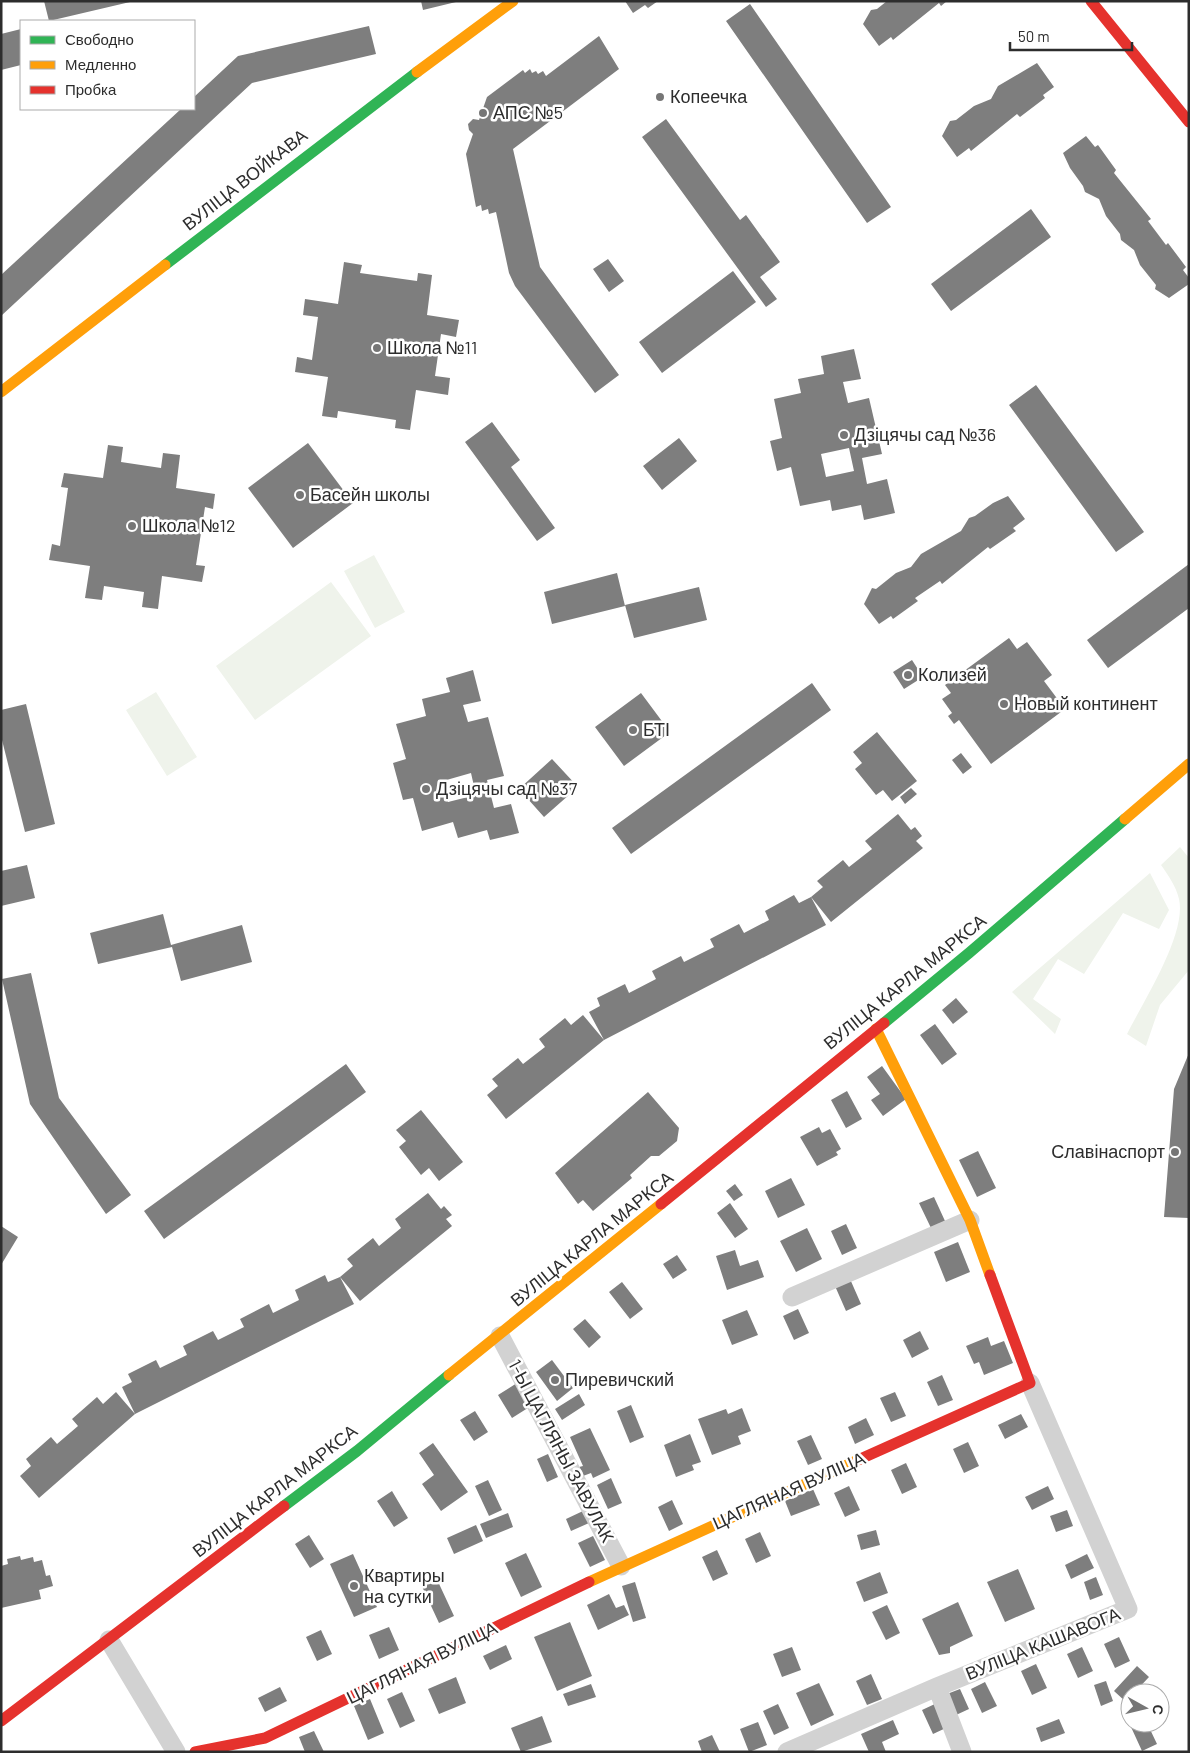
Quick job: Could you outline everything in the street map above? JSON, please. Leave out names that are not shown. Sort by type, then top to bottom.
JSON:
[{"type":"main road","name":"ВУЛІЦА ВОЙКАВА","points":[[1,392],[349,122],[513,1]]},
{"type":"main road","points":[[1091,1],[1189,122]]},
{"type":"main road","name":"ВУЛІЦА КАРЛА МАРКСА","points":[[1,1721],[357,1451],[461,1365],[500,1336],[1038,896],[1189,764]]},
{"type":"main road","points":[[876,1029],[970,1220],[1030,1383]]},
{"type":"main road","name":"ЦАГЛЯНАЯ ВУЛІЦА","points":[[194,1752],[268,1745],[621,1566],[1030,1383]]},
{"type":"street","points":[[792,1297],[970,1220]]},
{"type":"street","name":"1-Ы ЦАГЛЯНЫ ЗАВУЛАК","points":[[500,1336],[621,1566]]},
{"type":"street","name":"ВУЛІЦА КАШАВОГА","points":[[787,1752],[937,1687],[1128,1609],[1030,1383]]},
{"type":"street","points":[[109,1640],[176,1752]]},
{"type":"street","points":[[937,1687],[962,1752]]},
{"type":"shaded area","points":[[374,555],[405,612],[375,628],[344,571]]},
{"type":"shaded area","points":[[331,582],[371,636],[255,720],[216,666]]},
{"type":"shaded area","points":[[156,692],[197,757],[167,776],[126,710]]},
{"type":"shaded area","points":[[1180,847],[1189,858],[1189,970],[1160,1005],[1146,1046],[1127,1034],[1162,968],[1176,930],[1180,914],[1178,894],[1161,865]]},
{"type":"shaded area","points":[[1150,873],[1169,910],[1159,929],[1123,913],[1084,974],[1058,959],[1033,999],[1061,1019],[1055,1034],[1012,992]]},
{"type":"building","points":[[44,1],[130,1],[53,20],[49,20]]},
{"type":"building","points":[[421,1],[455,1],[456,2],[423,10]]},
{"type":"building","points":[[625,1],[658,1],[648,8],[645,5],[633,13]]},
{"type":"building","points":[[887,1],[947,1],[941,6],[939,3],[893,40],[891,37],[879,46],[863,24],[871,10],[877,9]]},
{"type":"building","points":[[750,4],[891,207],[867,223],[726,21]]},
{"type":"building","points":[[369,26],[376,54],[252,83],[1,316],[1,275],[180,110],[195,110],[195,96],[238,56]]},
{"type":"building","points":[[20,29],[20,65],[1,70],[1,34]]},
{"type":"building","points":[[599,36],[619,69],[513,149],[540,267],[619,375],[595,393],[515,286],[509,273],[496,212],[489,214],[488,209],[482,211],[481,205],[476,207],[466,154],[473,134],[469,130],[468,124],[473,119],[479,120],[487,97],[523,70],[525,73],[530,69],[532,73],[536,71],[538,74],[543,71],[546,76]]},
{"type":"building","points":[[1037,63],[1054,87],[1043,95],[1045,98],[1020,117],[1017,114],[971,151],[969,148],[957,157],[942,136],[950,121],[956,120],[974,106],[991,99],[998,86]]},
{"type":"building","points":[[666,119],[740,220],[746,215],[780,262],[760,277],[777,299],[766,307],[642,137]]},
{"type":"building","points":[[1086,136],[1095,147],[1098,145],[1116,170],[1114,173],[1151,219],[1148,221],[1186,267],[1183,270],[1189,278],[1189,284],[1169,298],[1155,289],[1156,285],[1140,265],[1134,250],[1121,240],[1120,234],[1106,216],[1099,199],[1085,192],[1070,168],[1063,153]]},
{"type":"building","points":[[1031,209],[1051,237],[951,311],[931,284]]},
{"type":"building","points":[[608,259],[624,281],[609,292],[593,269]]},
{"type":"building","name":"Школа №11","points":[[344,262],[362,265],[360,273],[417,281],[418,273],[432,275],[427,315],[459,320],[456,337],[441,334],[435,376],[450,378],[448,395],[416,390],[410,430],[395,428],[396,420],[338,411],[337,418],[322,416],[328,377],[295,372],[297,357],[312,360],[318,317],[303,315],[305,299],[338,304]]},
{"type":"building","points":[[733,271],[756,302],[662,373],[639,342]]},
{"type":"building","points":[[854,349],[861,379],[843,382],[848,403],[869,398],[882,454],[862,458],[867,484],[887,479],[895,513],[864,520],[861,505],[832,511],[830,500],[800,506],[791,467],[777,471],[770,441],[782,438],[774,399],[801,393],[798,379],[824,374],[821,356]],"holes":[[[849,448],[854,471],[826,477],[821,454]]]},
{"type":"building","points":[[1036,385],[1144,532],[1116,552],[1009,405]]},
{"type":"building","points":[[492,422],[520,460],[511,467],[555,528],[537,541],[465,442]]},
{"type":"building","points":[[679,438],[697,461],[662,490],[643,466]]},
{"type":"building","name":"Басейн школы","points":[[308,443],[353,503],[293,548],[248,488]]},
{"type":"building","name":"Школа №12","points":[[108,445],[123,447],[121,462],[161,468],[163,453],[180,455],[176,488],[215,494],[213,509],[205,507],[196,565],[205,566],[202,582],[162,576],[158,609],[142,607],[144,592],[104,586],[102,600],[85,598],[90,566],[49,560],[52,544],[60,546],[68,488],[61,487],[64,473],[103,478]]},
{"type":"building","points":[[1008,496],[1025,519],[1013,528],[1016,531],[990,549],[988,547],[942,584],[940,581],[915,598],[918,601],[893,619],[891,616],[879,624],[864,604],[872,588],[876,589],[896,573],[911,567],[921,554],[961,531],[969,518]]},
{"type":"building","points":[[1189,564],[1189,608],[1108,668],[1087,640]]},
{"type":"building","points":[[617,573],[625,606],[552,624],[544,592]]},
{"type":"building","points":[[699,587],[707,620],[634,638],[625,605]]},
{"type":"building","name":"Новый континент","points":[[1009,638],[1017,649],[1027,642],[1052,675],[1044,681],[1065,709],[991,764],[959,720],[954,724],[948,716],[952,713],[942,699],[951,693],[945,685]]},
{"type":"building","name":"Колизей","points":[[912,660],[923,677],[904,689],[893,672]]},
{"type":"building","points":[[473,670],[481,701],[463,705],[468,722],[488,717],[504,776],[487,780],[494,808],[511,804],[519,833],[490,840],[487,830],[458,838],[453,822],[422,831],[413,798],[403,800],[393,763],[406,759],[396,724],[426,716],[422,699],[450,692],[446,678]],"holes":[[[471,773],[476,795],[448,802],[443,781]]]},
{"type":"building","points":[[812,683],[831,710],[631,854],[612,828]]},
{"type":"building","name":"БТІ","points":[[641,693],[670,732],[624,766],[595,727]]},
{"type":"building","points":[[26,704],[55,824],[25,832],[1,736],[1,710]]},
{"type":"building","points":[[877,732],[917,781],[892,801],[883,790],[876,795],[855,769],[862,763],[853,752]]},
{"type":"building","points":[[961,753],[972,767],[963,774],[952,760]]},
{"type":"building","points":[[552,759],[578,787],[544,817],[519,789]]},
{"type":"building","points":[[911,788],[917,794],[905,804],[900,797]]},
{"type":"building","points":[[898,814],[911,830],[915,827],[922,836],[916,841],[923,848],[831,922],[811,897],[823,887],[817,881],[843,860],[849,867],[872,849],[865,841]]},
{"type":"building","points":[[27,865],[35,898],[1,906],[1,871]]},
{"type":"building","points":[[794,895],[799,903],[811,897],[826,925],[604,1040],[589,1012],[600,1006],[597,998],[625,984],[629,993],[656,979],[652,971],[681,956],[684,962],[714,947],[710,939],[739,924],[744,933],[769,920],[765,911]]},
{"type":"building","points":[[163,914],[171,945],[242,925],[252,962],[181,981],[172,947],[98,964],[90,933]]},
{"type":"building","points":[[31,973],[59,1098],[131,1195],[106,1214],[30,1104],[2,979]]},
{"type":"building","points":[[956,998],[968,1012],[953,1024],[942,1010]]},
{"type":"building","points":[[583,1015],[604,1040],[506,1119],[487,1095],[498,1086],[492,1079],[518,1058],[523,1064],[545,1047],[539,1039],[565,1018],[571,1025]]},
{"type":"building","points":[[935,1024],[957,1054],[942,1065],[920,1035]]},
{"type":"building","points":[[1189,1053],[1189,1218],[1164,1217],[1174,1089]]},
{"type":"building","points":[[346,1064],[366,1092],[164,1239],[144,1211]]},
{"type":"building","points":[[882,1066],[906,1099],[883,1116],[871,1100],[880,1094],[867,1077]]},
{"type":"building","points":[[847,1091],[862,1119],[846,1128],[831,1100]]},
{"type":"building","points":[[648,1092],[679,1128],[677,1141],[659,1156],[651,1156],[630,1175],[632,1178],[593,1211],[583,1200],[578,1204],[555,1173]]},
{"type":"building","points":[[421,1110],[463,1162],[439,1181],[429,1168],[421,1175],[399,1147],[406,1141],[396,1130]]},
{"type":"building","points":[[819,1127],[822,1133],[830,1129],[841,1149],[836,1152],[838,1155],[817,1166],[800,1137]]},
{"type":"building","points":[[978,1151],[996,1188],[977,1197],[959,1160]]},
{"type":"building","points":[[791,1178],[805,1205],[778,1218],[765,1191]]},
{"type":"building","points":[[735,1184],[743,1195],[734,1201],[726,1191]]},
{"type":"building","points":[[428,1193],[441,1209],[444,1206],[452,1215],[446,1219],[452,1226],[360,1301],[340,1277],[353,1266],[347,1259],[373,1238],[379,1246],[401,1228],[395,1219]]},
{"type":"building","points":[[934,1197],[945,1221],[931,1228],[919,1203]]},
{"type":"building","points":[[730,1203],[748,1229],[735,1238],[717,1213]]},
{"type":"building","points":[[846,1224],[857,1248],[842,1255],[831,1231]]},
{"type":"building","points":[[1,1226],[18,1237],[1,1265]]},
{"type":"building","points":[[807,1228],[822,1259],[796,1272],[780,1241]]},
{"type":"building","points":[[958,1242],[970,1272],[946,1282],[934,1252]]},
{"type":"building","points":[[735,1250],[740,1266],[758,1260],[764,1277],[727,1290],[716,1256]]},
{"type":"building","points":[[677,1255],[687,1270],[673,1279],[663,1264]]},
{"type":"building","points":[[325,1275],[328,1282],[340,1277],[354,1304],[135,1414],[122,1387],[132,1382],[128,1374],[156,1360],[160,1368],[187,1355],[183,1346],[213,1331],[218,1340],[244,1327],[240,1319],[269,1304],[273,1313],[299,1300],[295,1290]]},
{"type":"building","points":[[850,1279],[861,1304],[846,1311],[835,1286]]},
{"type":"building","points":[[622,1282],[643,1309],[630,1319],[609,1292]]},
{"type":"building","points":[[798,1309],[809,1333],[794,1340],[783,1316]]},
{"type":"building","points":[[747,1310],[758,1335],[732,1345],[722,1320]]},
{"type":"building","points":[[585,1319],[601,1337],[589,1348],[573,1329]]},
{"type":"building","points":[[920,1331],[929,1349],[912,1358],[903,1340]]},
{"type":"building","points":[[988,1337],[991,1346],[1004,1341],[1013,1363],[984,1375],[979,1362],[974,1364],[966,1346]]},
{"type":"building","name":"Пиревичский","points":[[552,1360],[573,1388],[557,1401],[536,1372]]},
{"type":"building","points":[[942,1375],[953,1400],[938,1406],[927,1382]]},
{"type":"building","points":[[517,1383],[531,1406],[512,1418],[498,1395]]},
{"type":"building","points":[[116,1392],[135,1414],[39,1498],[20,1476],[31,1466],[26,1459],[51,1437],[57,1444],[78,1426],[72,1419],[97,1397],[103,1404]]},
{"type":"building","points":[[895,1392],[906,1416],[891,1422],[880,1398]]},
{"type":"building","points":[[579,1394],[585,1405],[562,1420],[555,1409]]},
{"type":"building","points":[[631,1405],[644,1437],[630,1443],[617,1411]]},
{"type":"building","points":[[742,1408],[751,1431],[738,1436],[741,1444],[712,1455],[698,1419],[726,1409],[728,1414]]},
{"type":"building","points":[[475,1411],[488,1432],[474,1441],[460,1420]]},
{"type":"building","points":[[1021,1414],[1028,1427],[1005,1439],[998,1425]]},
{"type":"building","points":[[866,1418],[874,1435],[855,1444],[848,1427]]},
{"type":"building","points":[[590,1428],[610,1470],[593,1478],[591,1473],[583,1476],[579,1467],[583,1466],[570,1437]]},
{"type":"building","points":[[690,1434],[701,1462],[692,1465],[694,1470],[676,1477],[664,1445]]},
{"type":"building","points":[[811,1435],[822,1459],[808,1465],[797,1441]]},
{"type":"building","points":[[968,1442],[979,1466],[964,1473],[953,1449]]},
{"type":"building","points":[[433,1443],[468,1492],[441,1511],[422,1484],[434,1475],[419,1453]]},
{"type":"building","points":[[548,1454],[558,1477],[547,1482],[537,1459]]},
{"type":"building","points":[[906,1463],[917,1487],[902,1494],[891,1470]]},
{"type":"building","points":[[611,1478],[622,1503],[608,1509],[597,1485]]},
{"type":"building","points":[[488,1480],[502,1510],[489,1516],[475,1486]]},
{"type":"building","points":[[849,1486],[860,1510],[845,1517],[834,1493]]},
{"type":"building","points":[[1048,1486],[1054,1499],[1032,1510],[1025,1497]]},
{"type":"building","points":[[813,1489],[820,1505],[791,1516],[785,1501]]},
{"type":"building","points":[[392,1491],[408,1518],[394,1527],[377,1501]]},
{"type":"building","points":[[672,1500],[683,1524],[669,1531],[658,1507]]},
{"type":"building","points":[[1067,1510],[1073,1526],[1056,1532],[1050,1516]]},
{"type":"building","points":[[583,1511],[589,1523],[571,1531],[566,1519]]},
{"type":"building","points":[[508,1513],[513,1527],[486,1538],[480,1524]]},
{"type":"building","points":[[476,1525],[483,1541],[454,1554],[447,1538]]},
{"type":"building","points":[[876,1530],[880,1545],[861,1550],[857,1535]]},
{"type":"building","points":[[760,1532],[771,1556],[756,1563],[745,1539]]},
{"type":"building","points":[[309,1535],[324,1559],[310,1568],[295,1544]]},
{"type":"building","points":[[593,1536],[605,1560],[590,1567],[578,1543]]},
{"type":"building","points":[[717,1550],[728,1574],[713,1581],[702,1557]]},
{"type":"building","points":[[526,1553],[542,1587],[521,1597],[505,1563]]},
{"type":"building","name":"Квартиры на сутки","points":[[353,1554],[377,1607],[354,1617],[330,1564]]},
{"type":"building","points":[[1087,1554],[1094,1568],[1071,1579],[1065,1565]]},
{"type":"building","points":[[20,1556],[21,1560],[33,1557],[34,1562],[42,1560],[46,1576],[50,1575],[53,1586],[39,1590],[41,1599],[1,1608],[1,1566],[8,1564],[7,1559]]},
{"type":"building","points":[[1018,1569],[1035,1609],[1005,1622],[987,1582]]},
{"type":"building","points":[[880,1572],[888,1593],[864,1602],[856,1582]]},
{"type":"building","points":[[434,1573],[454,1616],[439,1623],[419,1580]]},
{"type":"building","points":[[1096,1577],[1103,1595],[1090,1600],[1084,1582]]},
{"type":"building","points":[[635,1582],[646,1618],[633,1622],[622,1586]]},
{"type":"building","points":[[609,1594],[616,1608],[624,1605],[629,1615],[598,1630],[587,1605]]},
{"type":"building","points":[[958,1602],[973,1636],[950,1647],[950,1653],[939,1655],[922,1619]]},
{"type":"building","points":[[887,1605],[900,1633],[886,1640],[872,1612]]},
{"type":"building","points":[[570,1622],[592,1676],[557,1691],[534,1637]]},
{"type":"building","points":[[389,1627],[399,1650],[379,1659],[369,1635]]},
{"type":"building","points":[[321,1630],[332,1654],[317,1661],[306,1637]]},
{"type":"building","points":[[1119,1637],[1130,1661],[1115,1668],[1104,1644]]},
{"type":"building","points":[[506,1645],[512,1659],[490,1670],[483,1656]]},
{"type":"building","points":[[792,1647],[801,1670],[782,1677],[773,1654]]},
{"type":"building","points":[[1082,1647],[1093,1671],[1078,1678],[1067,1654]]},
{"type":"building","points":[[1036,1664],[1047,1688],[1032,1695],[1021,1671]]},
{"type":"building","points":[[1137,1666],[1149,1677],[1143,1683],[1121,1683]]},
{"type":"building","points":[[871,1674],[882,1699],[867,1705],[856,1681]]},
{"type":"building","points":[[456,1677],[466,1703],[439,1714],[428,1689]]},
{"type":"building","points":[[1106,1681],[1113,1701],[1101,1706],[1094,1685]]},
{"type":"building","points":[[985,1682],[997,1706],[982,1713],[971,1689]]},
{"type":"building","points":[[819,1683],[834,1715],[811,1726],[796,1693]]},
{"type":"building","points":[[591,1684],[596,1697],[568,1706],[563,1694]]},
{"type":"building","points":[[1120,1684],[1120,1696],[1114,1691]]},
{"type":"building","points":[[280,1687],[287,1701],[265,1712],[258,1698]]},
{"type":"building","points":[[960,1689],[969,1709],[956,1715],[947,1694]]},
{"type":"building","points":[[402,1692],[415,1721],[400,1728],[387,1699]]},
{"type":"building","points":[[370,1699],[384,1733],[368,1740],[354,1706]]},
{"type":"building","points":[[937,1703],[948,1727],[933,1734],[922,1710]]},
{"type":"building","points":[[778,1704],[789,1728],[774,1735],[763,1711]]},
{"type":"building","points":[[542,1716],[552,1742],[521,1752],[511,1728]]},
{"type":"building","points":[[1059,1719],[1065,1733],[1041,1742],[1036,1728]]},
{"type":"building","points":[[893,1720],[899,1734],[882,1742],[886,1752],[869,1752],[861,1734]]},
{"type":"building","points":[[758,1722],[767,1745],[749,1752],[740,1729]]},
{"type":"building","points":[[314,1731],[324,1752],[305,1752],[299,1737]]},
{"type":"building","points":[[1134,1733],[1152,1733],[1157,1744],[1142,1751]]},
{"type":"building","points":[[712,1735],[720,1752],[702,1752],[698,1741]]},
{"type":"traffic: fast","points":[[165,265],[417,72]]},
{"type":"traffic: fast","points":[[884,1023],[1125,819]]},
{"type":"traffic: fast","points":[[284,1506],[357,1451],[449,1375]]},
{"type":"traffic: slow","points":[[417,72],[513,1]]},
{"type":"traffic: slow","points":[[1,392],[165,265]]},
{"type":"traffic: slow","points":[[1125,819],[1189,764]]},
{"type":"traffic: slow","points":[[876,1029],[970,1220],[990,1275]]},
{"type":"traffic: slow","points":[[449,1375],[661,1204]]},
{"type":"traffic: slow","points":[[589,1582],[858,1460]]},
{"type":"traffic: jam","points":[[1091,1],[1189,122]]},
{"type":"traffic: jam","points":[[661,1204],[884,1023]]},
{"type":"traffic: jam","points":[[858,1460],[1030,1383],[990,1275]]},
{"type":"traffic: jam","points":[[1,1721],[284,1506]]},
{"type":"traffic: jam","points":[[195,1752],[265,1738],[589,1582]]},
{"type":"place","name":"Копеечка","points":[[660,97]]},
{"type":"place","name":"АПС №5","points":[[483,113]]},
{"type":"place","name":"Школа №11","points":[[377,348]]},
{"type":"place","name":"Дзіцячы сад №36","points":[[844,435]]},
{"type":"place","name":"Басейн школы","points":[[300,495]]},
{"type":"place","name":"Школа №12","points":[[132,526]]},
{"type":"place","name":"Колизей","points":[[908,675]]},
{"type":"place","name":"Новый континент","points":[[1004,704]]},
{"type":"place","name":"БТІ","points":[[633,730]]},
{"type":"place","name":"Дзіцячы сад №37","points":[[426,789]]},
{"type":"place","name":"Славінаспорт","points":[[1175,1152]]},
{"type":"place","name":"Пиревичский","points":[[555,1380]]},
{"type":"place","name":"Квартиры на сутки","points":[[354,1586]]}]
